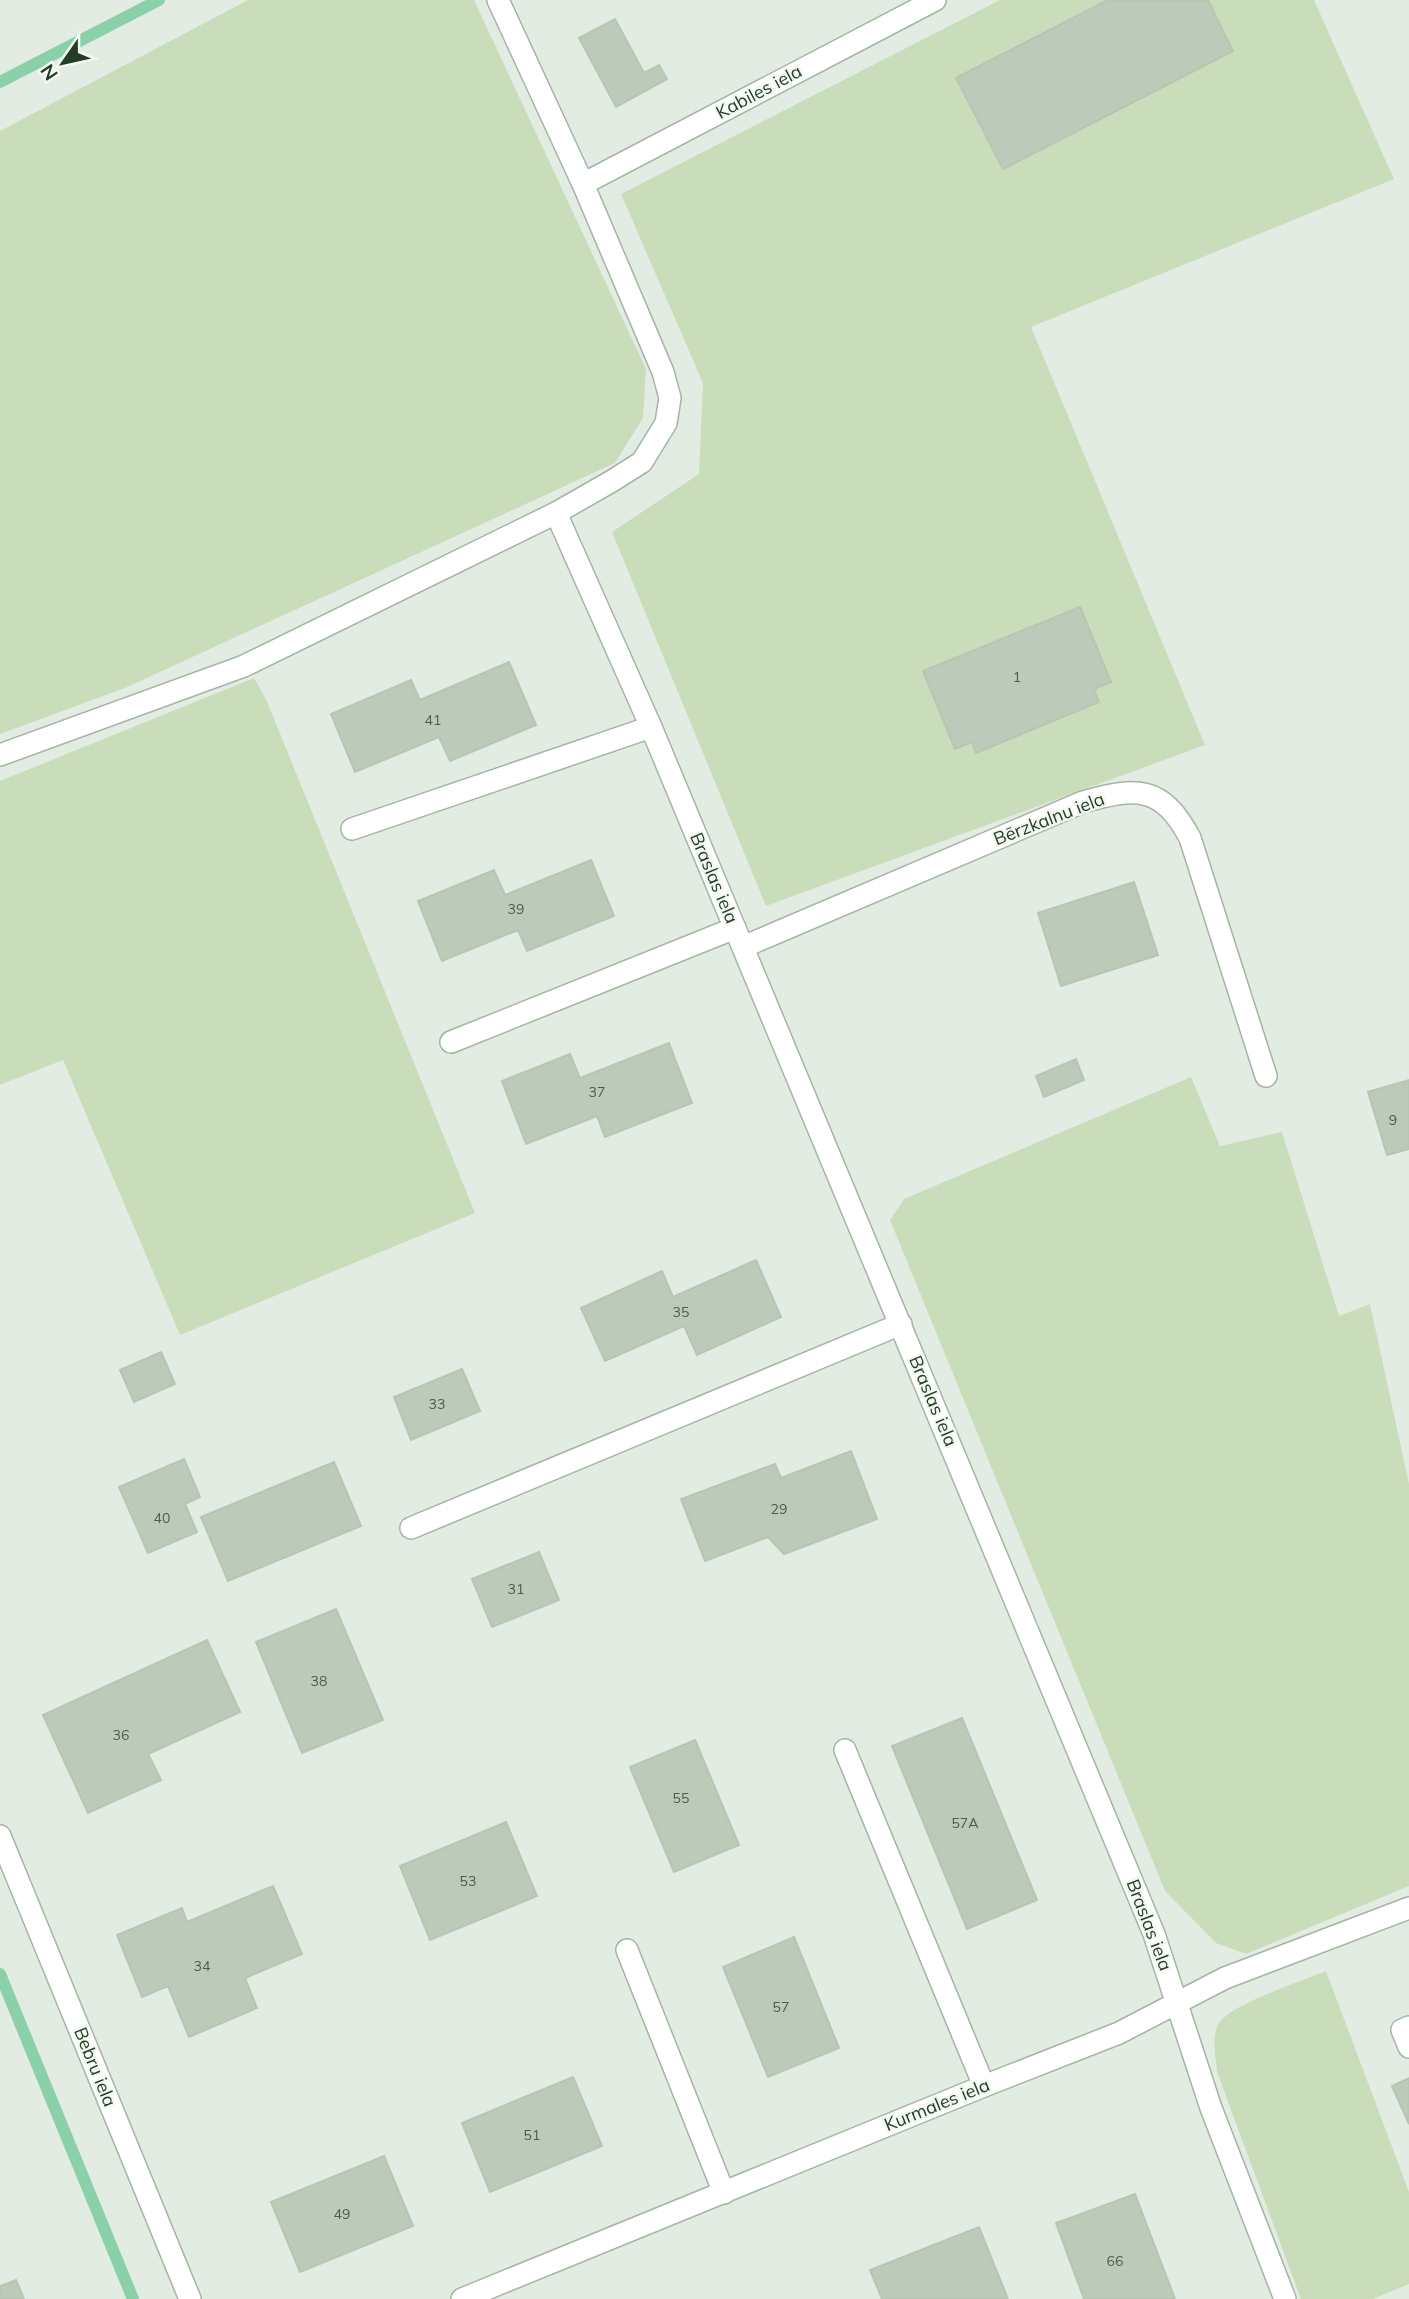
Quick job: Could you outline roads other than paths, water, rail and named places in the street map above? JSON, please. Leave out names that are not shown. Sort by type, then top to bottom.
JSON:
[{"type":"street","points":[[0,755],[244,666],[556,513],[642,462],[666,423],[670,397],[663,372],[583,184],[498,0]]},
{"type":"street","name":"Kabiles iela","points":[[583,184],[935,0]]},
{"type":"street","name":"Braslas iela","points":[[556,513],[651,727],[1154,1934],[1211,2108],[1285,2299]]},
{"type":"street","points":[[352,829],[651,727]]},
{"type":"street","name":"Bērzkalnu iela","points":[[451,1042],[739,937],[1083,802],[1116,793],[1144,794],[1158,799],[1170,808],[1190,838],[1266,1076]]},
{"type":"street","points":[[411,1528],[901,1324]]},
{"type":"street","points":[[845,1750],[984,2086]]},
{"type":"street","name":"Bebru iela","points":[[0,1836],[190,2299]]},
{"type":"street","name":"Kurmales iela","points":[[462,2299],[1119,2033],[1225,1978],[1409,1908]]},
{"type":"street","points":[[627,1950],[724,2193]]},
{"type":"street","points":[[1409,2027],[1402,2030],[1409,2047]]},
{"type":"waterway","points":[[0,82],[159,0]]},
{"type":"waterway","points":[[0,1974],[133,2299]]}]
